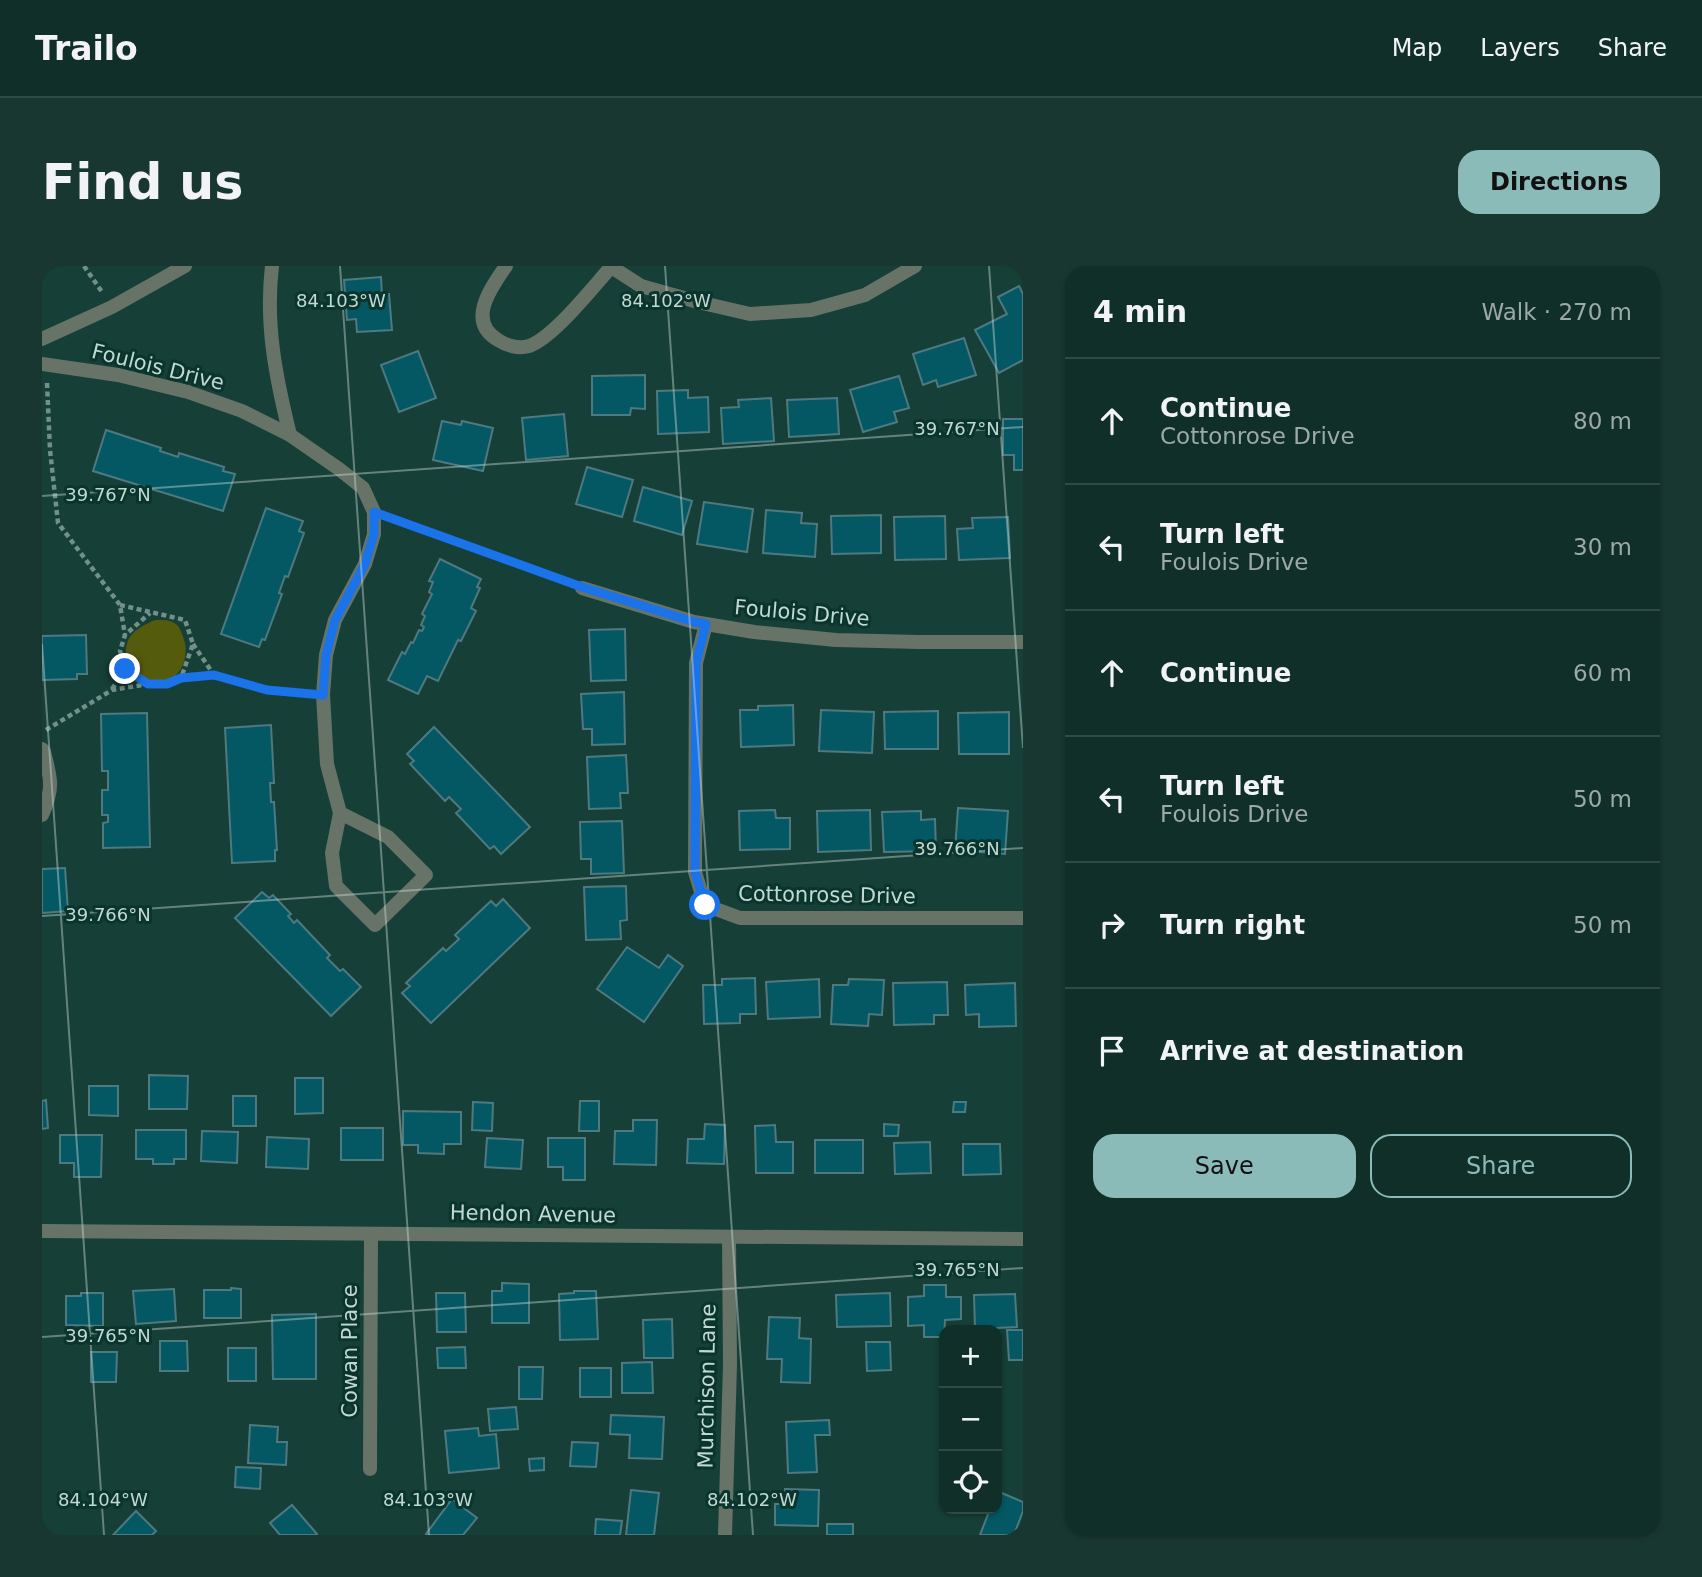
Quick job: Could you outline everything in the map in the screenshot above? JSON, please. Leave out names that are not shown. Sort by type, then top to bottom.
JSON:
[{"type":"street","points":[[42,339],[112,307],[185,266]]},
{"type":"street","points":[[272,266],[269,293],[270,338],[277,385],[290,435]]},
{"type":"street","points":[[506,266],[486,296],[482,317],[490,335],[507,346],[528,346],[551,333],[611,266],[641,286],[750,314],[811,310],[865,295],[915,266]]},
{"type":"street","name":"Foulois Drive","points":[[44,364],[118,375],[188,392],[242,411],[290,435],[339,469],[363,488],[374,512]]},
{"type":"street","points":[[340,813],[388,837],[426,875],[375,925],[336,886],[332,853],[340,813],[327,764],[323,695],[326,655],[335,620],[365,564],[374,534],[374,512]]},
{"type":"street","name":"Foulois Drive","points":[[582,587],[694,622],[754,632],[836,640],[1023,642]]},
{"type":"street","name":"Cottonrose Drive","points":[[706,624],[696,663],[695,858],[695,872],[705,905],[740,918],[1023,918]]},
{"type":"street","points":[[42,749],[51,778],[49,799],[42,815]]},
{"type":"street","name":"Hendon Avenue","points":[[42,1231],[1023,1239]]},
{"type":"street","name":"Cowan Place","points":[[370,1469],[372,1234]]},
{"type":"street","name":"Murchison Lane","points":[[725,1535],[730,1365],[729,1237]]},
{"type":"path","points":[[84,266],[112,307]]},
{"type":"path","points":[[44,364],[58,523],[120,605],[125,635],[120,651],[125,669],[148,684]]},
{"type":"path","points":[[374,512],[582,587]]},
{"type":"path","points":[[120,605],[185,620],[193,644],[214,675]]},
{"type":"path","points":[[125,635],[150,613]]},
{"type":"path","points":[[181,678],[193,644]]},
{"type":"path","points":[[112,690],[125,669]]},
{"type":"path","points":[[42,732],[112,690],[167,684],[181,678],[214,675],[267,690],[323,695]]},
{"type":"green space","points":[[155,620],[176,624],[185,643],[182,668],[172,678],[164,681],[144,678],[126,662],[126,646],[131,635]]},
{"type":"building","points":[[381,277],[382,295],[389,294],[392,330],[357,332],[356,319],[347,320],[344,280]]},
{"type":"building","points":[[1019,286],[1023,294],[1023,360],[999,373],[975,330],[1007,314],[998,297]]},
{"type":"building","points":[[964,338],[976,375],[938,387],[936,380],[923,385],[913,354]]},
{"type":"building","points":[[418,351],[436,398],[399,412],[381,365]]},
{"type":"building","points":[[645,375],[645,409],[631,408],[630,415],[592,415],[592,376]]},
{"type":"building","points":[[899,376],[909,408],[894,412],[897,422],[863,432],[850,390]]},
{"type":"building","points":[[688,390],[688,398],[708,397],[709,432],[658,434],[657,391]]},
{"type":"building","points":[[771,398],[774,441],[723,444],[721,408],[739,407],[738,400]]},
{"type":"building","points":[[837,398],[839,434],[789,437],[787,400]]},
{"type":"building","points":[[564,414],[568,456],[526,460],[522,418]]},
{"type":"building","points":[[1003,419],[1023,419],[1023,470],[1014,470],[1014,455],[1003,455]]},
{"type":"building","points":[[442,421],[461,425],[462,421],[493,428],[483,471],[433,460]]},
{"type":"building","points":[[106,430],[161,448],[160,451],[178,457],[179,453],[224,467],[223,471],[235,474],[223,511],[93,471]]},
{"type":"building","points":[[587,467],[633,480],[622,517],[576,504]]},
{"type":"building","points":[[643,487],[692,501],[682,535],[634,521]]},
{"type":"building","points":[[704,502],[753,509],[747,552],[697,544]]},
{"type":"building","points":[[266,508],[303,521],[299,531],[304,533],[288,577],[285,576],[279,593],[282,594],[265,640],[262,639],[259,647],[221,634]]},
{"type":"building","points":[[766,510],[802,513],[801,523],[817,524],[815,557],[763,553]]},
{"type":"building","points":[[881,515],[881,553],[832,554],[831,516]]},
{"type":"building","points":[[945,516],[946,559],[895,560],[894,517]]},
{"type":"building","points":[[1008,517],[1010,558],[959,560],[957,529],[973,528],[972,518]]},
{"type":"building","points":[[440,559],[481,579],[477,587],[480,588],[471,608],[476,611],[438,681],[427,676],[418,694],[388,680],[402,652],[405,654],[419,630],[422,631],[424,627],[421,625],[425,616],[422,614],[432,594],[429,592],[433,582],[429,581]]},
{"type":"building","points":[[625,629],[626,680],[591,681],[589,630]]},
{"type":"building","points":[[86,635],[87,674],[77,674],[77,679],[42,680],[42,636]]},
{"type":"building","points":[[624,692],[625,744],[592,745],[592,729],[583,729],[581,694]]},
{"type":"building","points":[[793,705],[794,745],[741,747],[740,710],[758,710],[758,706]]},
{"type":"building","points":[[821,710],[874,712],[872,753],[819,751]]},
{"type":"building","points":[[938,711],[938,749],[885,749],[884,712]]},
{"type":"building","points":[[1009,712],[1009,754],[959,754],[958,713]]},
{"type":"building","points":[[147,713],[150,847],[103,848],[103,823],[108,822],[108,815],[102,815],[102,790],[108,790],[108,771],[102,771],[101,714]]},
{"type":"building","points":[[271,725],[274,783],[270,783],[271,802],[274,802],[277,850],[275,861],[232,863],[225,728]]},
{"type":"building","points":[[434,727],[530,827],[501,854],[494,846],[490,849],[456,813],[461,809],[449,797],[445,801],[410,764],[414,761],[407,754]]},
{"type":"building","points":[[626,755],[628,793],[620,793],[621,808],[589,809],[587,757]]},
{"type":"building","points":[[958,808],[1008,811],[1005,854],[955,850]]},
{"type":"building","points":[[775,810],[776,818],[790,818],[790,849],[740,850],[739,811]]},
{"type":"building","points":[[870,810],[871,850],[818,852],[817,811]]},
{"type":"building","points":[[921,811],[921,820],[935,819],[936,851],[884,852],[882,812]]},
{"type":"building","points":[[622,821],[624,873],[591,874],[591,859],[581,859],[580,822]]},
{"type":"building","points":[[65,868],[68,911],[42,913],[42,869]]},
{"type":"building","points":[[626,886],[627,920],[620,921],[621,939],[586,940],[584,887]]},
{"type":"building","points":[[262,892],[269,898],[273,895],[291,914],[288,916],[294,923],[297,920],[330,955],[327,958],[361,987],[331,1016],[235,918]]},
{"type":"building","points":[[503,899],[530,928],[431,1023],[402,993],[410,986],[406,983],[443,948],[446,951],[459,939],[455,935],[491,901],[496,906]]},
{"type":"building","points":[[627,947],[659,968],[668,955],[683,966],[644,1022],[597,989]]},
{"type":"building","points":[[755,978],[756,1014],[740,1014],[740,1023],[704,1024],[703,985],[722,985],[722,979]]},
{"type":"building","points":[[819,979],[820,1017],[768,1019],[766,982]]},
{"type":"building","points":[[849,979],[884,980],[882,1015],[869,1014],[868,1026],[831,1024],[833,985],[848,985]]},
{"type":"building","points":[[947,982],[948,1015],[934,1015],[934,1024],[894,1025],[893,983]]},
{"type":"building","points":[[1015,983],[1016,1026],[979,1027],[979,1014],[966,1015],[965,985]]},
{"type":"building","points":[[149,1075],[188,1076],[187,1109],[149,1109]]},
{"type":"building","points":[[295,1078],[323,1078],[323,1113],[295,1114]]},
{"type":"building","points":[[89,1086],[118,1086],[118,1116],[89,1115]]},
{"type":"building","points":[[233,1096],[256,1096],[256,1126],[233,1126]]},
{"type":"building","points":[[46,1100],[48,1128],[42,1129],[42,1101]]},
{"type":"building","points":[[580,1101],[599,1101],[599,1131],[579,1131]]},
{"type":"building","points":[[473,1102],[493,1103],[492,1131],[472,1130]]},
{"type":"building","points":[[954,1102],[966,1102],[965,1112],[953,1112]]},
{"type":"building","points":[[403,1111],[461,1112],[461,1144],[444,1144],[444,1154],[418,1153],[418,1145],[403,1145]]},
{"type":"building","points":[[633,1120],[657,1120],[656,1165],[614,1164],[615,1131],[633,1131]]},
{"type":"building","points":[[705,1124],[725,1125],[724,1164],[687,1163],[688,1139],[704,1139]]},
{"type":"building","points":[[884,1124],[899,1125],[898,1136],[884,1136]]},
{"type":"building","points":[[775,1125],[776,1142],[793,1142],[793,1173],[756,1173],[755,1126]]},
{"type":"building","points":[[341,1128],[383,1128],[383,1160],[341,1160]]},
{"type":"building","points":[[136,1130],[186,1130],[186,1159],[174,1159],[174,1164],[153,1164],[153,1159],[136,1159]]},
{"type":"building","points":[[202,1131],[238,1132],[237,1163],[201,1161]]},
{"type":"building","points":[[60,1135],[102,1135],[101,1177],[74,1177],[74,1163],[60,1163]]},
{"type":"building","points":[[267,1137],[309,1139],[308,1169],[266,1167]]},
{"type":"building","points":[[487,1138],[523,1140],[521,1169],[485,1167]]},
{"type":"building","points":[[548,1138],[585,1138],[585,1180],[563,1180],[563,1167],[548,1167]]},
{"type":"building","points":[[815,1140],[863,1140],[863,1173],[815,1173]]},
{"type":"building","points":[[930,1142],[931,1173],[895,1174],[894,1143]]},
{"type":"building","points":[[963,1144],[1000,1144],[1001,1174],[963,1175]]},
{"type":"building","points":[[502,1283],[529,1284],[529,1323],[492,1323],[492,1291],[502,1291]]},
{"type":"building","points":[[924,1285],[946,1285],[946,1297],[961,1297],[961,1319],[945,1320],[945,1325],[939,1325],[939,1337],[924,1337],[924,1325],[908,1326],[908,1297],[924,1296]]},
{"type":"building","points":[[174,1289],[176,1321],[136,1324],[133,1291]]},
{"type":"building","points":[[241,1289],[241,1318],[204,1318],[204,1290]]},
{"type":"building","points":[[596,1291],[598,1339],[560,1340],[559,1294]]},
{"type":"building","points":[[81,1293],[103,1293],[103,1326],[66,1325],[66,1296],[81,1296]]},
{"type":"building","points":[[436,1293],[465,1293],[466,1332],[437,1332]]},
{"type":"building","points":[[890,1293],[891,1326],[837,1327],[836,1295]]},
{"type":"building","points":[[1015,1294],[1017,1327],[975,1325],[974,1295]]},
{"type":"building","points":[[316,1314],[316,1379],[273,1379],[272,1315]]},
{"type":"building","points":[[769,1317],[800,1318],[799,1338],[811,1339],[810,1383],[781,1382],[782,1359],[767,1359]]},
{"type":"building","points":[[672,1319],[673,1358],[644,1358],[643,1320]]},
{"type":"building","points":[[1007,1330],[1023,1330],[1023,1360],[1009,1360]]},
{"type":"building","points":[[160,1341],[187,1341],[188,1371],[160,1371]]},
{"type":"building","points":[[866,1342],[890,1342],[891,1370],[867,1371]]},
{"type":"building","points":[[465,1347],[466,1368],[438,1368],[437,1348]]},
{"type":"building","points":[[228,1348],[256,1348],[256,1381],[228,1381]]},
{"type":"building","points":[[91,1352],[117,1352],[116,1382],[91,1382]]},
{"type":"building","points":[[652,1362],[653,1393],[622,1393],[622,1363]]},
{"type":"building","points":[[519,1367],[543,1367],[542,1399],[519,1399]]},
{"type":"building","points":[[580,1368],[611,1368],[611,1397],[580,1397]]},
{"type":"building","points":[[516,1407],[518,1429],[490,1431],[488,1409]]},
{"type":"building","points":[[611,1415],[664,1417],[662,1459],[629,1458],[630,1435],[610,1434]]},
{"type":"building","points":[[829,1420],[830,1435],[815,1435],[817,1472],[788,1473],[786,1422]]},
{"type":"building","points":[[250,1425],[278,1427],[277,1442],[287,1442],[286,1465],[248,1463]]},
{"type":"building","points":[[478,1428],[479,1436],[496,1434],[499,1468],[449,1473],[445,1431]]},
{"type":"building","points":[[572,1442],[598,1443],[596,1467],[570,1466]]},
{"type":"building","points":[[544,1458],[544,1470],[530,1471],[529,1459]]},
{"type":"building","points":[[236,1467],[261,1468],[260,1489],[235,1487]]},
{"type":"building","points":[[785,1489],[819,1490],[818,1526],[775,1525],[775,1504],[785,1504]]},
{"type":"building","points":[[631,1490],[659,1493],[654,1535],[626,1535]]},
{"type":"building","points":[[1002,1493],[1023,1502],[1023,1511],[1014,1535],[980,1535],[988,1514],[1002,1514]]},
{"type":"building","points":[[452,1499],[477,1518],[463,1535],[426,1534]]},
{"type":"building","points":[[292,1505],[316,1535],[280,1535],[270,1523]]},
{"type":"building","points":[[136,1511],[156,1531],[152,1535],[113,1535]]},
{"type":"building","points":[[596,1519],[622,1521],[620,1535],[595,1535]]},
{"type":"building","points":[[827,1524],[853,1524],[853,1535],[827,1535]]},
{"type":"route","points":[[125,669],[148,684],[167,684],[181,678],[214,675],[267,690],[323,695],[326,655],[335,620],[365,564],[374,534],[374,512],[582,587],[706,624],[696,663],[695,872],[705,905]]}]
